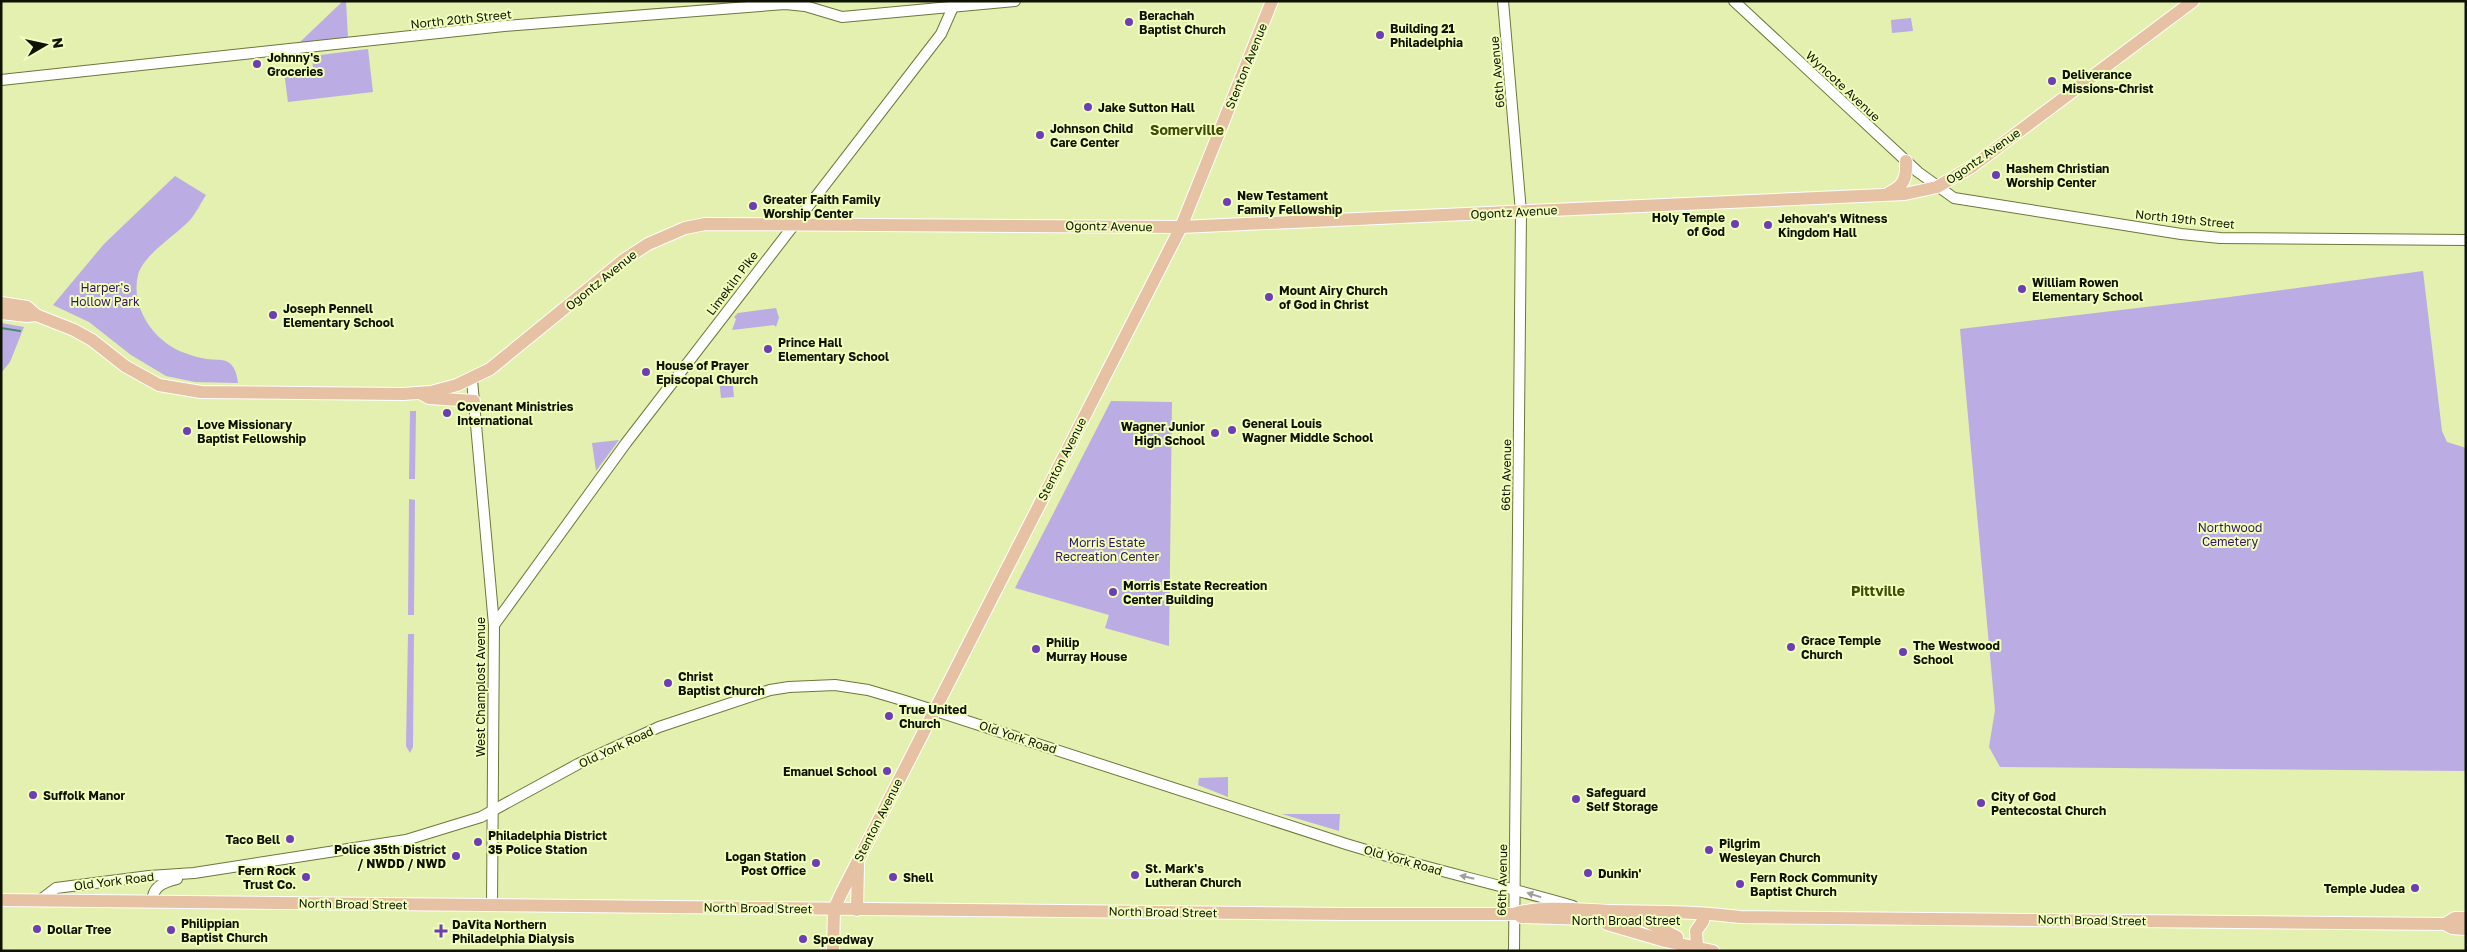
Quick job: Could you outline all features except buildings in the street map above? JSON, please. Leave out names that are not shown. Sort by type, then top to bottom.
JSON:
[{"type":"main road","name":"Stenton Avenue","points":[[834,909],[861,851],[1181,227],[1272,1]]},
{"type":"main road","name":"Ogontz Avenue","points":[[1,313],[27,316],[36,315],[52,320],[92,340],[141,376],[159,384],[181,390],[201,392],[420,393],[444,389],[472,380],[490,369],[625,259],[648,244],[685,228],[705,224],[794,223],[1181,227],[1886,195],[1937,187],[1978,162],[2194,1]]},
{"type":"main road","points":[[1886,195],[1903,184],[1906,174],[1906,161]]},
{"type":"main road","name":"Ogontz Avenue","points":[[5,301],[27,307],[36,315]]},
{"type":"main road","points":[[420,393],[428,398],[474,402]]},
{"type":"main road","points":[[857,910],[857,872],[861,851]]},
{"type":"main road","name":"North Broad Street","points":[[1,900],[857,910],[1514,914],[1524,919],[1628,912],[1705,912],[1740,917]]},
{"type":"main road","points":[[833,951],[834,909]]},
{"type":"main road","name":"Old York Road","points":[[1628,912],[1697,946]]},
{"type":"main road","name":"North Broad Street","points":[[1584,915],[1641,920],[1703,921],[1740,917],[2445,924],[2452,928],[2466,929]]},
{"type":"main road","name":"Old York Road","points":[[1584,915],[1713,951]]},
{"type":"main road","name":"North Broad Street","points":[[2445,924],[2455,918],[2466,918]]},
{"type":"main road","points":[[1697,946],[1696,931],[1703,921]]},
{"type":"street","points":[[953,7],[1015,1]]},
{"type":"street","name":"66th Avenue","points":[[1503,1],[1521,212],[1514,951]]},
{"type":"street","name":"Wyncote Avenue","points":[[1734,1],[1906,161],[1937,187]]},
{"type":"street","name":"North 20th Street","points":[[1,80],[587,18],[785,4],[805,6],[842,17],[953,7]]},
{"type":"street","name":"Limekiln Pike","points":[[494,625],[626,443],[940,34],[953,7]]},
{"type":"street","name":"North 19th Street","points":[[1937,187],[1954,198],[2181,234],[2220,238],[2466,240]]},
{"type":"street","name":"West Champlost Avenue","points":[[472,380],[494,625],[492,906]]},
{"type":"street","name":"Old York Road","points":[[39,901],[56,888],[148,876],[194,873],[406,840],[481,817],[638,736],[770,690],[812,685],[850,687],[884,694],[1346,844],[1416,865],[1514,889],[1584,915]]},
{"type":"street","name":"Old York Road","points":[[152,902],[152,894],[160,885],[194,873]]},
{"type":"green space","points":[[343,1],[346,1],[348,38],[299,43]]},
{"type":"green space","points":[[1911,18],[1913,31],[1892,33],[1891,20]]},
{"type":"green space","points":[[368,49],[373,92],[288,102],[284,72],[313,68],[312,56]]},
{"type":"green space","name":"Harper's Hollow Park","points":[[175,176],[206,195],[190,220],[153,253],[141,268],[136,287],[141,312],[155,333],[174,348],[193,356],[222,360],[229,363],[236,374],[238,383],[195,382],[166,376],[131,355],[89,322],[53,305],[104,244]]},
{"type":"green space","name":"Northwood Cemetery","points":[[2423,271],[2442,431],[2447,442],[2466,448],[2466,771],[2000,767],[1989,747],[1995,710],[1960,329],[2222,298]]},
{"type":"green space","points":[[776,308],[779,318],[776,327],[774,325],[732,330],[736,319],[734,317],[738,313]]},
{"type":"green space","points":[[1,323],[24,327],[10,362],[1,373]]},
{"type":"green space","points":[[732,376],[734,397],[721,398],[719,378]]},
{"type":"green space","name":"Morris Estate Recreation Center","points":[[1111,401],[1172,402],[1169,646],[1105,628],[1109,615],[1015,588]]},
{"type":"green space","points":[[410,411],[416,411],[415,479],[409,479]]},
{"type":"green space","points":[[619,440],[596,471],[592,443]]},
{"type":"green space","points":[[409,499],[415,500],[414,615],[408,615]]},
{"type":"green space","points":[[408,634],[414,634],[413,747],[410,753],[406,746]]},
{"type":"green space","points":[[1228,777],[1228,797],[1198,785],[1199,778]]},
{"type":"green space","points":[[1282,814],[1340,814],[1339,831]]},
{"type":"waterway","points":[[1,328],[20,331]]},
{"type":"place","name":"Berachah Baptist Church","points":[[1129,22]]},
{"type":"place","name":"Building 21 Philadelphia","points":[[1380,35]]},
{"type":"place","name":"Johnny's Groceries","points":[[257,64]]},
{"type":"place","name":"Deliverance Missions-Christ","points":[[2052,81]]},
{"type":"place","name":"Jake Sutton Hall","points":[[1088,107]]},
{"type":"place","name":"Johnson Child Care Center","points":[[1040,135]]},
{"type":"place","name":"Hashem Christian Worship Center","points":[[1996,175]]},
{"type":"place","name":"New Testament Family Fellowship","points":[[1227,202]]},
{"type":"place","name":"Greater Faith Family Worship Center","points":[[753,206]]},
{"type":"place","name":"Holy Temple of God","points":[[1735,224]]},
{"type":"place","name":"Jehovah's Witness Kingdom Hall","points":[[1768,225]]},
{"type":"place","name":"William Rowen Elementary School","points":[[2022,289]]},
{"type":"place","name":"Mount Airy Church of God in Christ","points":[[1269,297]]},
{"type":"place","name":"Joseph Pennell Elementary School","points":[[273,315]]},
{"type":"place","name":"Prince Hall Elementary School","points":[[768,349]]},
{"type":"place","name":"House of Prayer Episcopal Church","points":[[646,372]]},
{"type":"place","name":"Covenant Ministries International","points":[[447,413]]},
{"type":"place","name":"General Louis Wagner Middle School","points":[[1232,430]]},
{"type":"place","name":"Love Missionary Baptist Fellowship","points":[[187,431]]},
{"type":"place","name":"Wagner Junior High School","points":[[1215,433]]},
{"type":"place","name":"Morris Estate Recreation Center Building","points":[[1113,592]]},
{"type":"place","name":"Grace Temple Church","points":[[1791,647]]},
{"type":"place","name":"Philip Murray House","points":[[1036,649]]},
{"type":"place","name":"The Westwood School","points":[[1903,652]]},
{"type":"place","name":"Christ Baptist Church","points":[[668,683]]},
{"type":"place","name":"True United Church","points":[[889,716]]},
{"type":"place","name":"Emanuel School","points":[[887,771]]},
{"type":"place","name":"Suffolk Manor","points":[[33,795]]},
{"type":"place","name":"Safeguard Self Storage","points":[[1576,799]]},
{"type":"place","name":"City of God Pentecostal Church","points":[[1981,803]]},
{"type":"place","name":"Taco Bell","points":[[290,839]]},
{"type":"place","name":"Philadelphia District 35 Police Station","points":[[478,842]]},
{"type":"place","name":"Pilgrim Wesleyan Church","points":[[1709,850]]},
{"type":"place","name":"Police 35th District / NWDD / NWD","points":[[456,856]]},
{"type":"place","name":"Logan Station Post Office","points":[[816,863]]},
{"type":"place","name":"Dunkin'","points":[[1588,873]]},
{"type":"place","name":"St. Mark's Lutheran Church","points":[[1135,875]]},
{"type":"place","name":"Fern Rock Trust Co.","points":[[306,877]]},
{"type":"place","name":"Shell","points":[[893,877]]},
{"type":"place","name":"Fern Rock Community Baptist Church","points":[[1740,884]]},
{"type":"place","name":"Temple Judea","points":[[2415,888]]},
{"type":"place","name":"Dollar Tree","points":[[37,929]]},
{"type":"place","name":"Philippian Baptist Church","points":[[171,930]]},
{"type":"place","name":"DaVita Northern Philadelphia Dialysis","points":[[441,931]]},
{"type":"place","name":"Speedway","points":[[803,939]]},
{"type":"district","name":"Somerville","points":[[1187,129]]},
{"type":"district","name":"Pittville","points":[[1878,590]]}]
